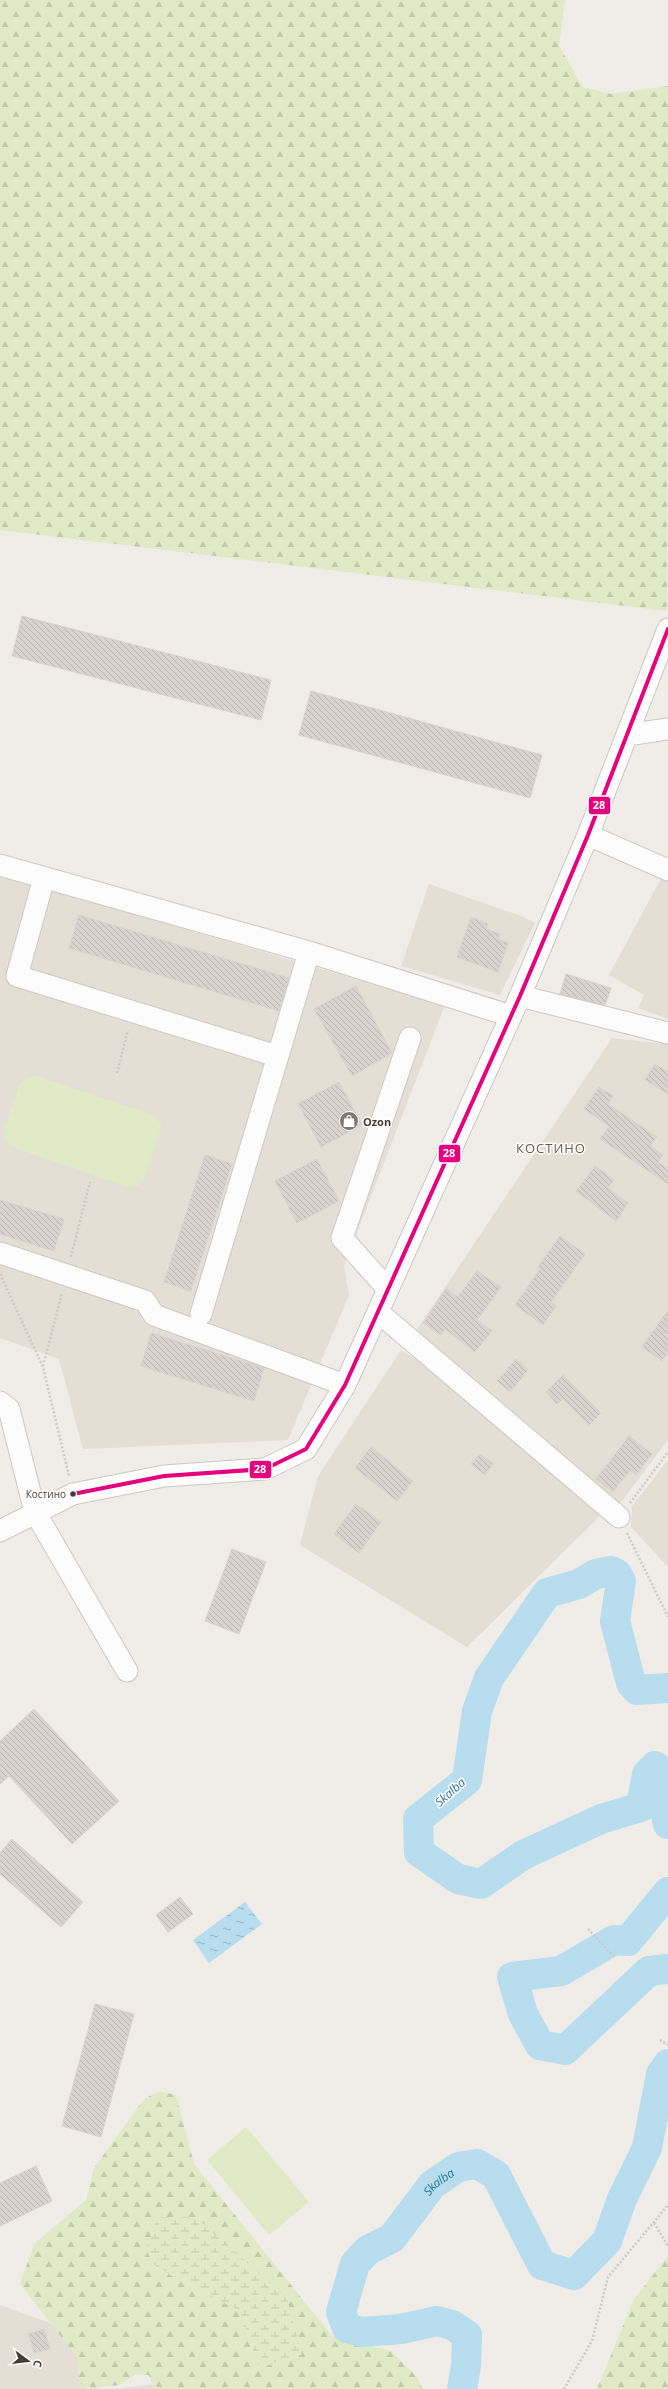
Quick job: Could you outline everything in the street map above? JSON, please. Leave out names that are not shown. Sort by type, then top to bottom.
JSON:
[{"type":"street","points":[[0,1531],[73,1494],[164,1476],[265,1469],[306,1449],[345,1385],[520,996],[588,835],[668,629]]},
{"type":"street","points":[[627,735],[668,729]]},
{"type":"street","points":[[588,835],[668,870]]},
{"type":"street","points":[[0,865],[44,878],[96,890],[309,952],[511,1016]]},
{"type":"street","points":[[44,878],[17,976],[277,1056]]},
{"type":"street","points":[[201,1314],[309,952]]},
{"type":"street","points":[[520,996],[668,1033]]},
{"type":"street","points":[[388,1288],[342,1238],[410,1038]]},
{"type":"street","points":[[0,1253],[145,1301],[154,1315],[345,1385]]},
{"type":"street","points":[[378,1312],[619,1516]]},
{"type":"street","points":[[0,1402],[9,1409],[35,1512],[128,1671]]},
{"type":"path","points":[[118,1073],[133,1012]]},
{"type":"path","points":[[0,1274],[43,1367],[73,1494]]},
{"type":"path","points":[[668,1452],[619,1516],[668,1617]]},
{"type":"path","points":[[588,1929],[615,1958]]},
{"type":"path","points":[[660,2040],[668,2045]]},
{"type":"path","points":[[564,2389],[592,2341],[608,2277],[668,2205]]},
{"type":"path","points":[[654,2223],[668,2246]]},
{"type":"shaded area","points":[[664,873],[668,875],[668,1019],[638,1008],[644,995],[609,975]]},
{"type":"shaded area","points":[[0,875],[445,1005],[344,1266],[349,1295],[288,1440],[83,1449],[59,1359],[0,1338]]},
{"type":"shaded area","points":[[429,884],[521,916],[535,923],[500,995],[401,966]]},
{"type":"shaded area","points":[[612,1038],[668,1044],[668,1440],[618,1506],[415,1332]]},
{"type":"shaded area","points":[[401,1350],[473,1398],[604,1512],[467,1647],[300,1545],[318,1476]]},
{"type":"shaded area","points":[[668,1460],[668,1567],[631,1527],[632,1506]]},
{"type":"shaded area","points":[[0,2305],[85,2336],[98,2389],[0,2389]]},
{"type":"shaded area","points":[[156,2384],[158,2389],[112,2389]]},
{"type":"green space","points":[[0,0],[565,0],[559,46],[583,87],[611,94],[668,86],[667,611],[0,530]]},
{"type":"green space","points":[[30,1076],[37,1076],[153,1115],[161,1124],[161,1129],[144,1180],[137,1186],[128,1187],[12,1147],[7,1143],[4,1130],[20,1083]]},
{"type":"green space","points":[[160,2091],[176,2095],[194,2164],[332,2336],[391,2351],[416,2376],[423,2389],[155,2389],[149,2375],[135,2375],[120,2385],[86,2389],[78,2375],[77,2357],[20,2284],[34,2244],[86,2200],[94,2168],[144,2099]],"holes":[[[158,2217],[302,2354],[259,2368],[240,2311],[155,2267]]]},
{"type":"green space","points":[[246,2127],[309,2202],[269,2235],[207,2160]]},
{"type":"green space","points":[[158,2217],[196,2217],[287,2298],[302,2354],[259,2368],[240,2311],[156,2267],[146,2250]]},
{"type":"green space","points":[[668,2256],[668,2389],[597,2389],[634,2299]]},
{"type":"water","points":[[245,1902],[262,1924],[209,1963],[193,1940]]},
{"type":"building","points":[[22,616],[271,680],[261,720],[12,656]]},
{"type":"building","points":[[311,691],[542,755],[530,798],[299,735]]},
{"type":"building","points":[[79,915],[289,978],[279,1011],[69,948]]},
{"type":"building","points":[[471,917],[488,924],[486,929],[500,934],[498,939],[508,943],[498,972],[457,957]]},
{"type":"building","points":[[566,974],[611,988],[605,1005],[560,994]]},
{"type":"building","points":[[356,986],[392,1053],[352,1076],[314,1009]]},
{"type":"building","points":[[655,1064],[668,1072],[668,1094],[645,1080]]},
{"type":"building","points":[[339,1082],[362,1125],[321,1147],[298,1104]]},
{"type":"building","points":[[599,1087],[613,1096],[608,1104],[657,1137],[650,1146],[663,1155],[658,1162],[668,1169],[668,1184],[600,1139],[609,1126],[584,1109]]},
{"type":"building","points":[[205,1155],[232,1164],[191,1291],[164,1282]]},
{"type":"building","points":[[317,1159],[339,1201],[297,1223],[275,1181]]},
{"type":"building","points":[[595,1166],[614,1180],[608,1188],[628,1203],[616,1221],[576,1191]]},
{"type":"building","points":[[0,1200],[64,1219],[54,1251],[0,1234]]},
{"type":"building","points":[[560,1236],[585,1254],[551,1302],[556,1306],[543,1325],[515,1305],[540,1269],[538,1267]]},
{"type":"building","points":[[477,1271],[501,1287],[477,1320],[492,1331],[475,1352],[445,1329],[441,1335],[423,1323],[446,1289],[458,1297]]},
{"type":"building","points":[[668,1310],[668,1352],[662,1361],[642,1347]]},
{"type":"building","points":[[151,1333],[264,1368],[254,1401],[141,1366]]},
{"type":"building","points":[[516,1359],[528,1370],[510,1392],[497,1381]]},
{"type":"building","points":[[563,1375],[601,1413],[589,1425],[563,1399],[557,1404],[546,1392]]},
{"type":"building","points":[[629,1436],[652,1454],[636,1475],[630,1470],[613,1492],[596,1479]]},
{"type":"building","points":[[371,1447],[413,1481],[397,1501],[355,1468]]},
{"type":"building","points":[[480,1454],[493,1464],[485,1475],[471,1464]]},
{"type":"building","points":[[356,1504],[381,1522],[359,1553],[334,1534]]},
{"type":"building","points":[[232,1549],[266,1562],[239,1634],[205,1621]]},
{"type":"building","points":[[34,1709],[119,1801],[72,1844],[9,1776],[0,1784],[0,1741]]},
{"type":"building","points":[[12,1839],[83,1902],[61,1927],[0,1874],[0,1853]]},
{"type":"building","points":[[180,1897],[193,1914],[168,1932],[156,1915]]},
{"type":"building","points":[[95,2004],[134,2014],[101,2137],[62,2126]]},
{"type":"building","points":[[36,2166],[52,2201],[0,2226],[0,2183]]},
{"type":"building","points":[[44,2329],[50,2349],[34,2353],[29,2334]]},
{"type":"waterway","name":"Skalba","points":[[668,1688],[637,1690],[631,1683],[615,1621],[621,1581],[617,1574],[611,1571],[596,1574],[579,1584],[547,1593],[489,1678],[477,1711],[467,1780],[418,1819],[419,1852],[458,1879],[481,1884],[523,1855],[601,1819],[641,1807],[647,1774],[655,1766],[659,1770],[664,1784],[668,1824]]},
{"type":"waterway","name":"Skalba","points":[[668,1892],[628,1941],[614,1940],[561,1971],[512,1977],[523,2014],[540,2045],[565,2050],[649,1971],[668,1969]]},
{"type":"waterway","name":"Skalba","points":[[462,2389],[466,2366],[467,2335],[452,2325],[437,2321],[401,2329],[362,2332],[347,2328],[341,2312],[355,2264],[368,2250],[392,2238],[432,2185],[458,2167],[477,2164],[496,2175],[542,2265],[574,2275],[607,2241],[622,2199],[647,2148],[661,2074],[668,2064]]},
{"type":"transit line","name":"28","points":[[73,1494],[164,1476],[265,1469],[306,1449],[345,1385],[520,996],[588,835],[668,629]]},
{"type":"place","name":"Ozon","points":[[349,1121]]},
{"type":"place","name":"Костино","points":[[73,1494]]},
{"type":"district","name":"КОСТИНО","points":[[551,1148]]}]
